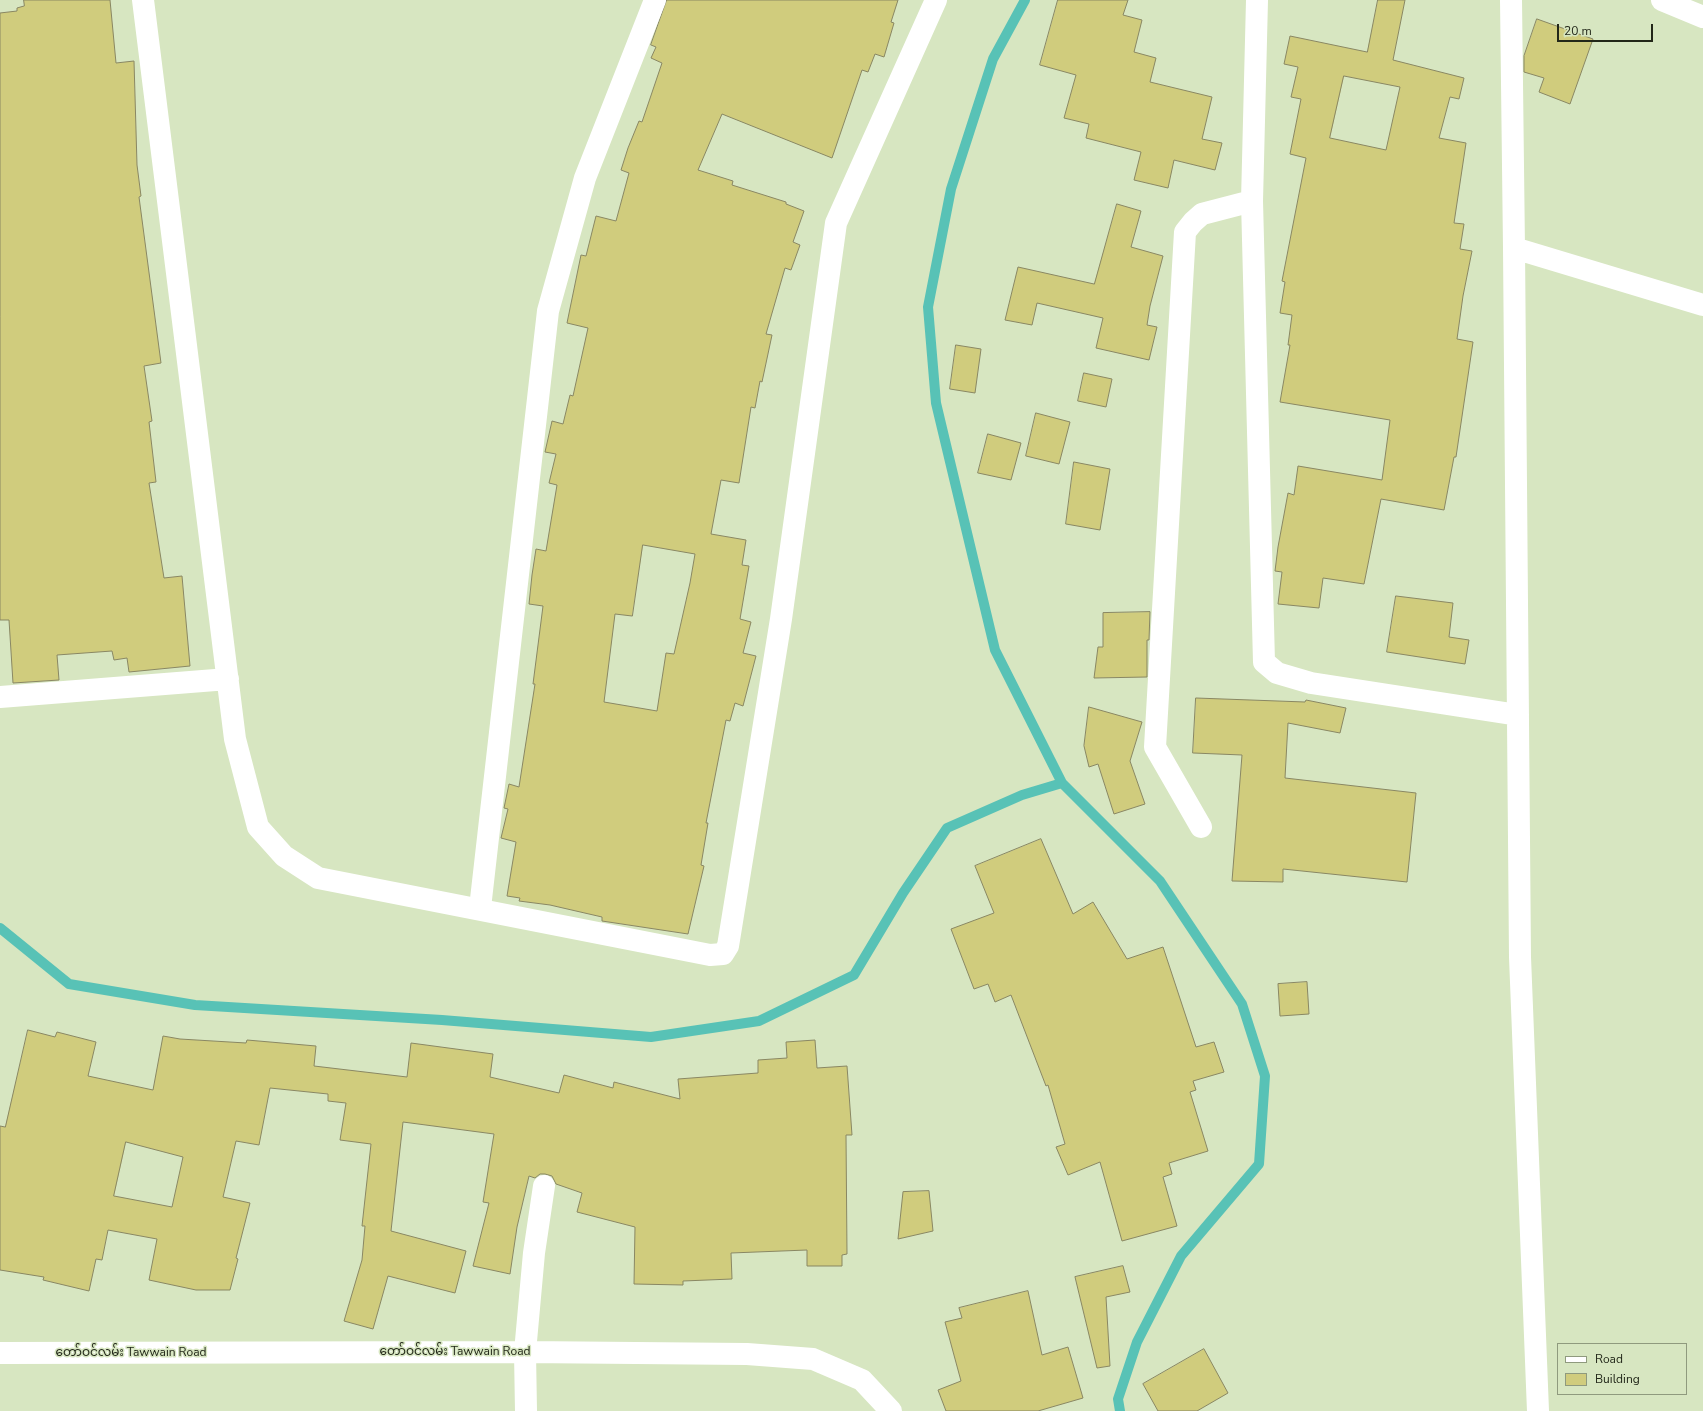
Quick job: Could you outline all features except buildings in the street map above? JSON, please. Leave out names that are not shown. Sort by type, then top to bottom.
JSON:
[{"type":"street","points":[[143,0],[235,740],[258,827],[284,856],[318,878],[480,908],[710,955],[723,954],[728,946],[781,619],[836,223],[936,0]]},
{"type":"street","points":[[480,908],[548,311],[585,178],[655,0]]},
{"type":"street","points":[[1257,0],[1252,201],[1264,662],[1277,673],[1311,683],[1518,715]]},
{"type":"street","points":[[1511,0],[1520,957],[1538,1411]]},
{"type":"street","points":[[1662,0],[1703,17]]},
{"type":"street","points":[[1201,827],[1155,746],[1185,232],[1202,214],[1252,201]]},
{"type":"street","points":[[1514,248],[1703,305]]},
{"type":"street","points":[[0,697],[228,679]]},
{"type":"street","points":[[526,1411],[525,1352],[534,1253],[544,1186]]},
{"type":"street","name":"တော်ဝင်လမ်း Tawwain Road","points":[[0,1353],[525,1352],[747,1354],[813,1359],[862,1380],[892,1411]]},
{"type":"waterway","points":[[1025,0],[993,59],[951,189],[928,307],[936,403],[995,650],[1062,783],[1160,881],[1242,1004],[1265,1076],[1259,1164],[1181,1256],[1137,1342],[1118,1399],[1120,1411]]},
{"type":"waterway","points":[[0,928],[69,984],[195,1005],[442,1020],[651,1037],[759,1021],[854,975],[903,893],[947,828],[1022,795],[1062,783]]}]
